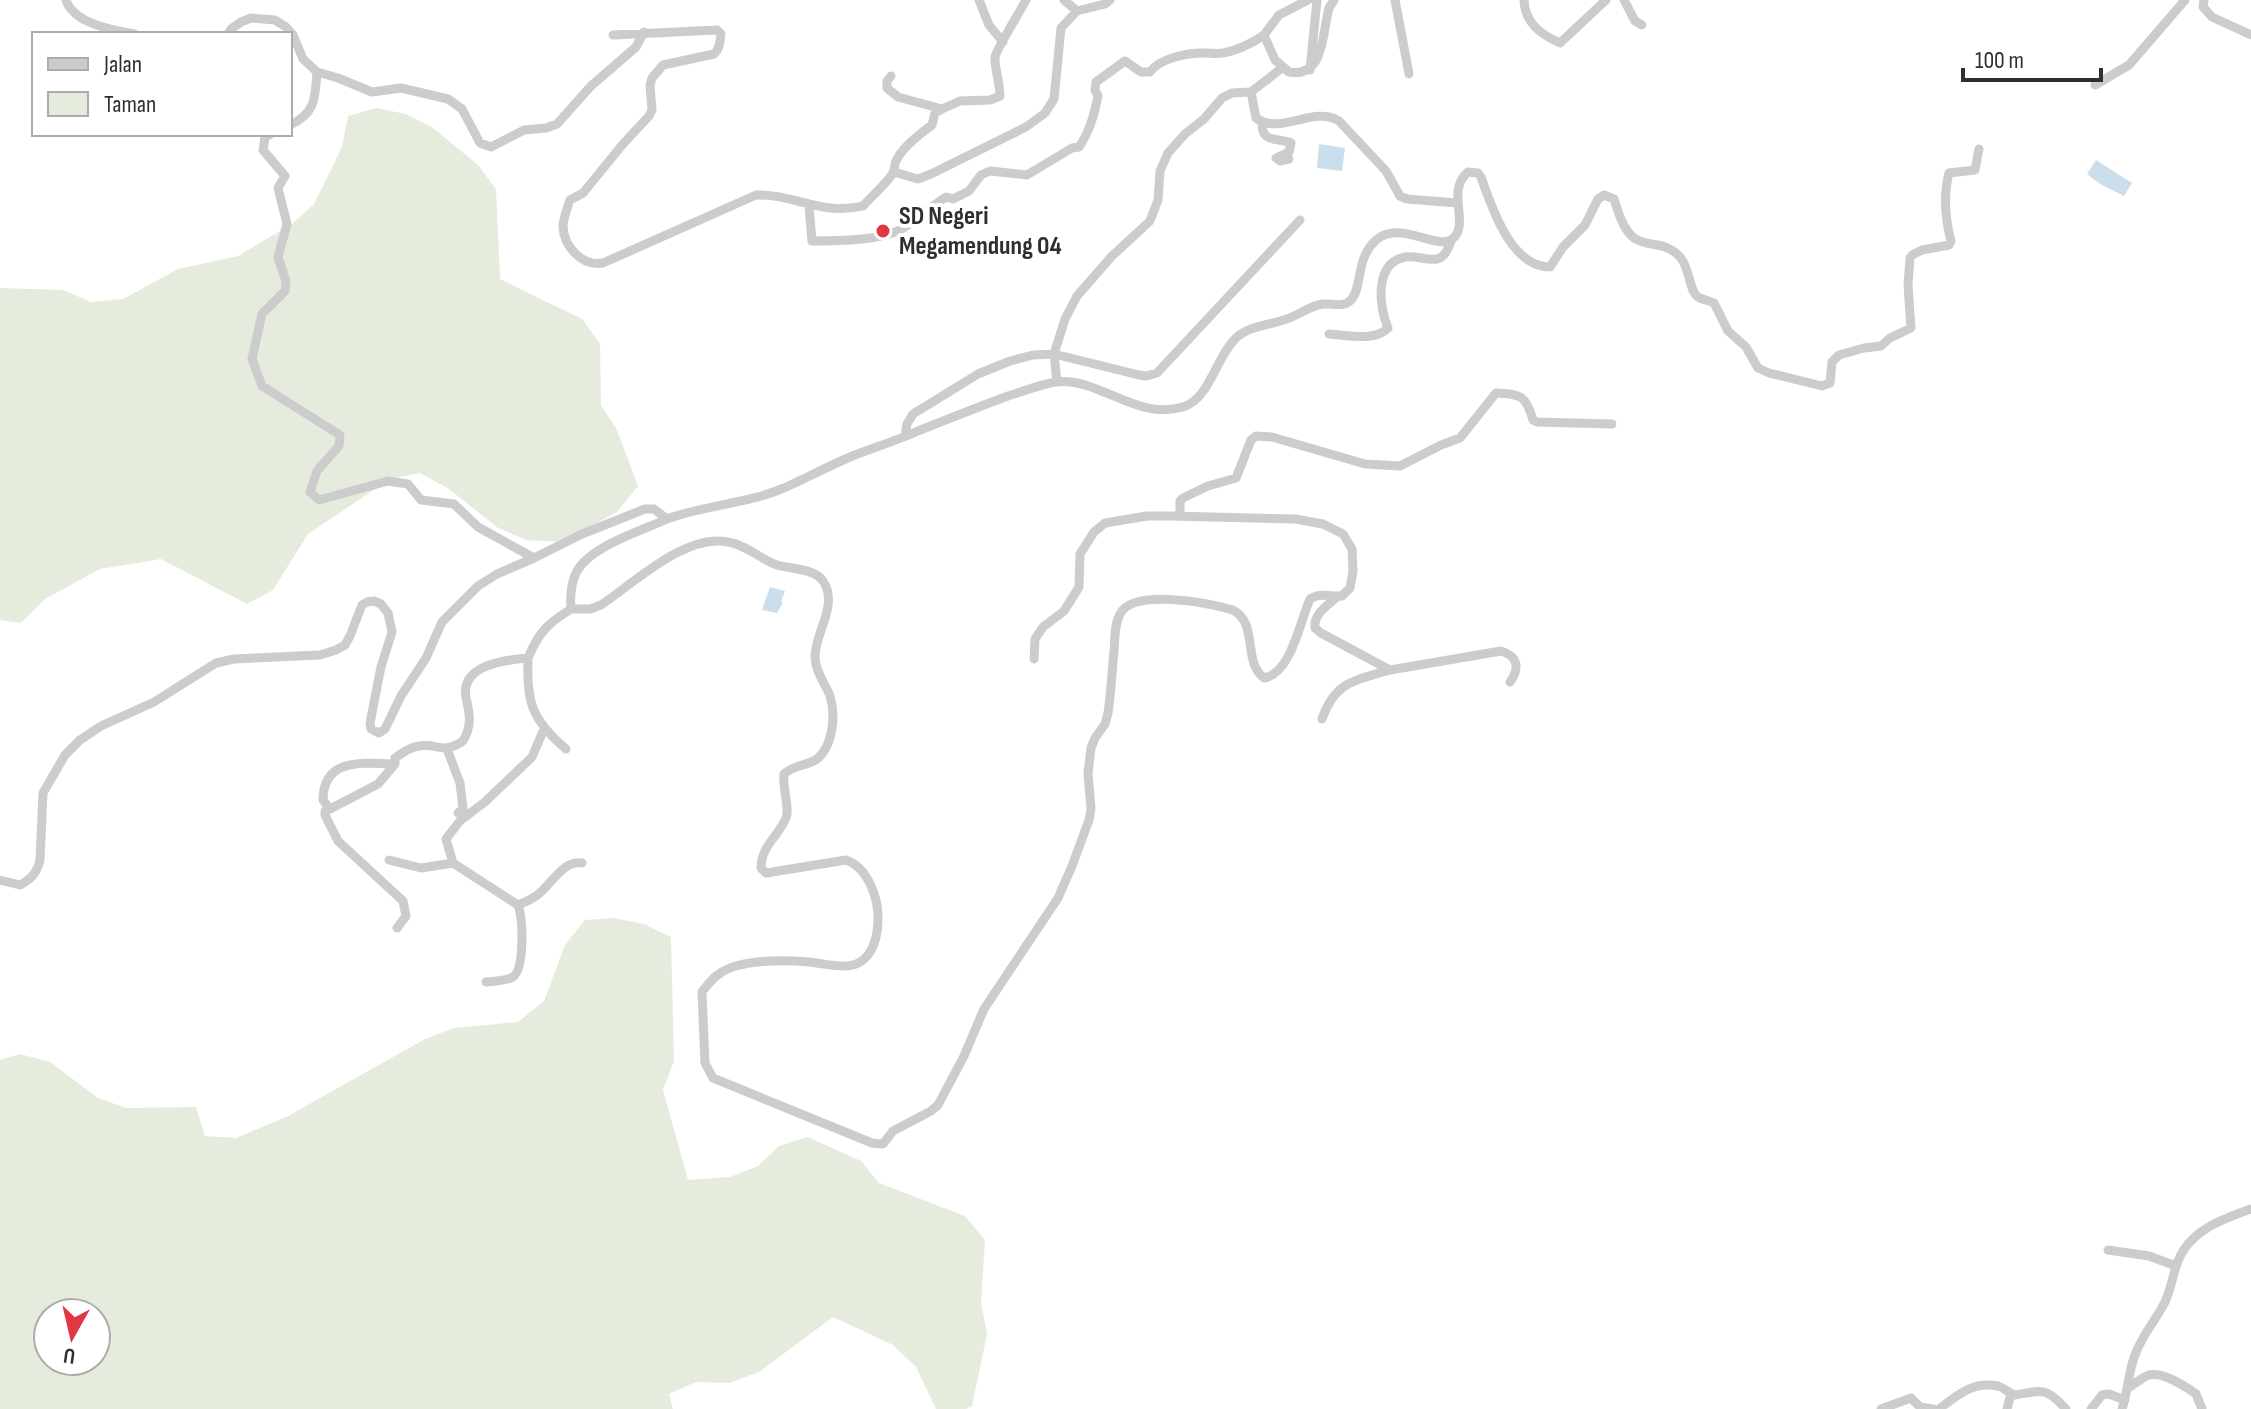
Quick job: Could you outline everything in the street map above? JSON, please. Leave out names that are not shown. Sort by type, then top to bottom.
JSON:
[{"type":"street","points":[[66,0],[78,16],[121,32]]},
{"type":"street","points":[[979,0],[989,25],[1003,42]]},
{"type":"street","points":[[613,35],[717,30],[721,34],[714,54],[663,65],[657,71],[650,85],[652,110],[649,116],[583,193],[570,200],[563,230],[567,244],[582,260],[592,264],[603,263],[756,195],[783,196],[809,206],[833,209],[863,206],[894,172],[894,164],[903,151],[932,125],[935,113],[960,101],[990,100],[1000,96],[995,57],[1026,0]]},
{"type":"street","points":[[1064,0],[1077,11]]},
{"type":"street","points":[[894,172],[918,179],[931,174],[1026,127],[1045,113],[1054,99],[1061,28],[1077,11],[1110,0]]},
{"type":"street","points":[[809,206],[812,241],[852,239],[904,229],[946,197],[953,199],[969,191],[981,175],[990,171],[1027,175],[1072,148],[1079,147],[1089,133],[1094,117],[1098,96],[1096,82],[1125,61],[1141,72],[1150,72],[1156,64],[1184,56],[1240,49],[1264,35],[1279,15],[1308,0]]},
{"type":"street","points":[[1310,70],[1317,0]]},
{"type":"street","points":[[1264,35],[1282,68],[1296,73],[1310,70],[1317,62],[1327,16],[1334,0]]},
{"type":"street","points":[[1395,0],[1409,74]]},
{"type":"street","points":[[1524,0],[1531,24],[1544,36],[1560,43],[1606,0]]},
{"type":"street","points":[[1624,0],[1635,21],[1642,25]]},
{"type":"street","points":[[2095,85],[2129,65],[2185,0]]},
{"type":"street","points":[[2204,0],[2203,7],[2212,17],[2251,35]]},
{"type":"street","points":[[229,32],[251,18],[275,20],[290,32]]},
{"type":"street","points":[[292,34],[303,59],[317,72],[372,92],[401,88],[448,99],[462,109],[480,143],[491,147],[524,130],[557,124],[591,86],[636,47],[644,32]]},
{"type":"street","points":[[1057,382],[1054,354],[1065,319],[1077,296],[1112,256],[1150,221],[1158,200],[1160,171],[1168,153],[1222,98],[1232,93],[1251,92],[1282,68]]},
{"type":"street","points":[[292,124],[304,118],[315,98],[317,72]]},
{"type":"street","points":[[891,76],[887,88],[898,97],[942,109]]},
{"type":"street","points":[[1251,92],[1253,112],[1262,122],[1276,124],[1332,117],[1386,171],[1400,196],[1457,203]]},
{"type":"street","points":[[1262,122],[1262,130],[1267,137],[1291,143],[1289,152],[1276,159],[1289,159]]},
{"type":"street","points":[[267,136],[263,150],[285,176],[278,188],[287,224],[278,257],[286,281],[285,291],[262,314],[252,359],[262,386],[340,435],[339,446],[317,471],[310,492],[319,500],[388,481],[408,484],[421,500],[454,504],[478,527],[534,558]]},
{"type":"street","points":[[1329,334],[1372,337],[1379,336],[1388,328],[1382,313],[1382,287],[1389,265],[1406,257],[1436,259],[1446,252],[1459,226],[1457,191],[1463,176],[1468,172],[1478,173],[1499,224],[1529,262],[1550,267],[1563,247],[1585,225],[1599,197],[1611,197],[1635,238],[1665,245],[1682,259],[1689,270],[1694,294],[1714,303],[1728,331],[1746,347],[1758,368],[1825,386],[1830,383],[1832,362],[1839,355],[1881,346],[1911,328],[1910,258],[1922,250],[1949,245],[1944,191],[1949,173],[1975,170],[1979,149]]},
{"type":"street","points":[[905,436],[911,416],[978,374],[1033,355],[1054,354],[1139,375],[1157,373],[1300,220]]},
{"type":"street","points":[[571,609],[570,595],[579,567],[603,548],[684,513],[738,502],[780,489],[848,458],[1037,386],[1072,381],[1147,409],[1181,408],[1201,396],[1221,357],[1246,331],[1279,323],[1312,307],[1346,304],[1351,300],[1364,256],[1376,240],[1406,233],[1435,241],[1452,239]]},
{"type":"street","points":[[1180,516],[1180,501],[1183,498],[1208,486],[1236,478],[1251,440],[1256,436],[1272,437],[1365,464],[1393,467],[1409,463],[1460,438],[1496,393],[1518,395],[1529,403],[1533,420],[1537,422],[1612,424]]},
{"type":"street","points":[[0,880],[20,885],[37,870],[43,793],[65,755],[101,726],[154,702],[216,663],[234,659],[320,655],[336,650],[345,645],[362,605],[374,601],[385,608],[392,624],[370,723],[373,732],[382,732],[426,658],[442,622],[478,586],[582,534],[645,509],[654,509],[667,519]]},
{"type":"street","points":[[1034,659],[1035,639],[1043,627],[1064,611],[1079,587],[1080,554],[1094,532],[1105,523],[1147,516],[1295,519],[1323,524],[1343,534],[1352,549],[1350,588],[1318,614],[1314,621],[1315,628],[1390,670]]},
{"type":"street","points":[[566,749],[544,729],[529,699],[528,658],[538,636],[555,619],[571,609],[590,609],[601,605],[658,563],[714,541],[738,544],[765,560],[815,574],[823,580],[829,604],[815,660],[830,698],[830,736],[825,750],[816,760],[791,768],[784,774],[788,810],[786,818],[764,850],[761,868],[766,873],[846,860],[854,863],[873,891],[878,924],[875,938],[865,958],[847,966],[770,962],[747,964],[720,973],[702,992],[705,1063],[713,1078],[730,1086],[872,1143],[883,1144],[893,1131],[938,1105],[984,1009],[1058,898],[1089,820],[1091,748],[1108,713],[1115,630],[1124,607],[1141,600],[1173,600],[1237,612],[1249,635],[1257,672],[1264,678],[1270,678],[1281,668],[1292,650],[1310,599],[1328,594],[1337,597]]},
{"type":"street","points":[[1322,719],[1331,698],[1346,685],[1390,670],[1501,651],[1515,659],[1517,666],[1510,682]]},
{"type":"street","points":[[397,928],[406,916],[403,901],[338,841],[325,811],[378,784],[395,764],[395,758],[410,749],[419,746],[447,749],[463,741],[468,733],[470,715],[465,687],[470,676],[508,660],[528,658]]},
{"type":"street","points":[[486,982],[515,976],[523,933],[518,905],[453,863],[446,839],[449,832],[532,757],[544,729]]},
{"type":"street","points":[[447,749],[461,792],[463,809],[458,813]]},
{"type":"street","points":[[330,809],[323,800],[325,782],[329,776],[350,764],[395,764]]},
{"type":"street","points":[[389,860],[421,868],[453,863]]},
{"type":"street","points":[[518,905],[536,896],[567,865],[582,863]]},
{"type":"street","points":[[2124,1399],[2135,1354],[2166,1300],[2176,1266],[2186,1246],[2207,1228],[2251,1209]]},
{"type":"street","points":[[2108,1250],[2149,1256],[2176,1266]]},
{"type":"street","points":[[2124,1399],[2145,1377],[2157,1375],[2192,1391],[2199,1398],[2202,1409]]},
{"type":"street","points":[[1881,1409],[1911,1398],[1920,1407],[1936,1409],[1968,1387],[1997,1386],[2011,1394],[2041,1391],[2054,1397],[2066,1409]]},
{"type":"street","points":[[2007,1409],[2011,1394]]},
{"type":"street","points":[[2091,1409],[2102,1395],[2124,1399]]},
{"type":"green space","points":[[376,108],[406,114],[432,127],[478,165],[496,189],[500,279],[582,319],[600,344],[601,405],[617,430],[638,486],[617,512],[562,542],[526,540],[498,528],[449,489],[420,473],[390,479],[308,534],[273,590],[247,604],[161,559],[100,569],[45,599],[21,623],[0,620],[0,288],[63,290],[91,302],[123,299],[178,269],[238,256],[292,224],[314,204],[342,147],[348,116]]},
{"type":"green space","points":[[613,918],[644,924],[671,937],[674,1061],[663,1090],[688,1180],[730,1177],[758,1166],[779,1146],[808,1137],[861,1161],[879,1183],[965,1216],[985,1240],[981,1302],[987,1334],[972,1406],[966,1409],[936,1409],[916,1367],[893,1345],[833,1317],[759,1372],[729,1383],[696,1382],[669,1394],[673,1409],[0,1409],[0,1060],[20,1054],[50,1062],[98,1098],[126,1108],[196,1107],[205,1136],[236,1138],[288,1116],[425,1039],[454,1028],[518,1022],[544,1001],[565,945],[585,920]]},
{"type":"water","points":[[1319,144],[1345,148],[1342,171],[1317,168]]},
{"type":"water","points":[[2096,160],[2132,183],[2124,196],[2087,174]]},
{"type":"water","points":[[770,587],[785,591],[777,613],[762,610]]},
{"type":"place","name":"SD Negeri Megamendung 04","points":[[883,231]]}]
